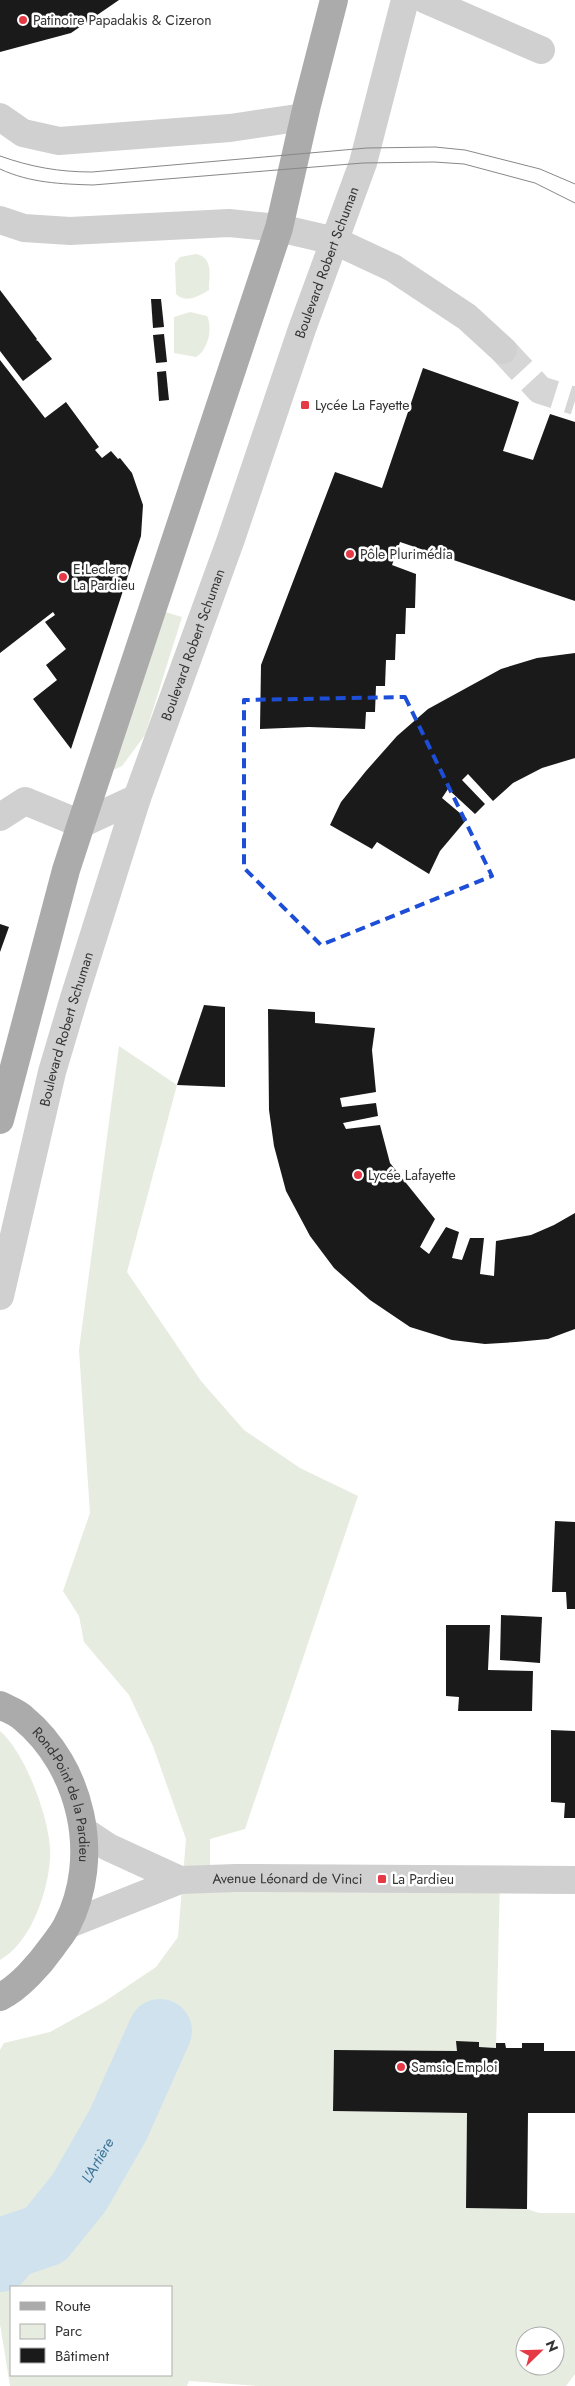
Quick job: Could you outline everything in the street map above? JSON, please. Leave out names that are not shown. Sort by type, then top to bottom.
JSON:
[{"type":"main road","points":[[0,1120],[66,870],[133,662],[246,334],[255,299],[279,228],[304,117],[334,0]]},
{"type":"main road","name":"Rond-Point de la Pardieu","points":[[0,1704],[22,1717],[53,1749],[74,1788],[84,1831],[82,1880],[67,1925],[40,1965],[1,1998]]},
{"type":"street","name":"Boulevard Robert Schuman","points":[[0,1296],[52,1072],[137,798],[228,548],[302,329],[363,163],[404,0]]},
{"type":"street","points":[[426,0],[541,50]]},
{"type":"street","points":[[0,117],[23,133],[59,141],[230,128],[304,117]]},
{"type":"street","points":[[0,220],[24,228],[70,231],[220,223],[279,228],[335,241],[393,268],[468,317],[503,350]]},
{"type":"street","points":[[0,817],[25,801],[81,824],[137,798]]},
{"type":"street","name":"Avenue Léonard de Vinci","points":[[84,1831],[108,1847],[180,1880]]},
{"type":"street","name":"Avenue Léonard de Vinci","points":[[67,1925],[180,1880],[255,1878],[575,1880]]},
{"type":"highlighted area","points":[[405,697],[492,876],[321,945],[244,868],[244,700]]},
{"type":"green space","points":[[196,254],[206,259],[208,263],[210,274],[209,290],[188,299],[180,297],[176,294],[175,263],[180,257]]},
{"type":"green space","points":[[190,312],[207,316],[210,326],[204,349],[196,357],[174,353],[174,317]]},
{"type":"green space","points":[[162,611],[182,617],[145,735],[122,766],[113,770]]},
{"type":"green space","points":[[119,1046],[177,1085],[127,1272],[201,1381],[244,1430],[300,1468],[358,1496],[245,1829],[210,1839],[210,1878],[500,1879],[496,2048],[479,2047],[479,2042],[457,2041],[457,2051],[334,2050],[333,2111],[467,2113],[466,2208],[527,2209],[539,2213],[575,2213],[575,2374],[566,2386],[259,2386],[189,2381],[187,2386],[10,2386],[0,2324],[0,2050],[4,2043],[50,2032],[104,2002],[156,1967],[178,1937],[186,1839],[153,1746],[129,1695],[84,1642],[79,1616],[63,1591],[90,1513],[79,1350]]},
{"type":"green space","points":[[0,1731],[10,1741],[19,1756],[36,1791],[47,1829],[50,1860],[45,1887],[36,1916],[20,1942],[0,1960]]},
{"type":"building","points":[[0,0],[119,0],[71,33],[0,52]]},
{"type":"building","points":[[0,290],[52,359],[23,381],[0,351]]},
{"type":"building","points":[[151,299],[161,299],[164,327],[153,328]]},
{"type":"building","points":[[164,334],[167,362],[156,363],[153,335]]},
{"type":"building","name":"E.Leclerc La Pardieu","points":[[0,360],[45,418],[66,402],[99,447],[95,450],[102,458],[111,451],[118,459],[120,458],[132,473],[143,505],[141,536],[71,749],[33,699],[57,680],[46,665],[66,649],[45,622],[55,615],[53,612],[0,653]]},
{"type":"building","points":[[423,368],[519,402],[503,451],[533,460],[550,414],[575,422],[575,601],[400,542],[392,565],[416,574],[415,608],[406,608],[405,634],[396,634],[395,660],[386,660],[385,686],[376,686],[375,712],[366,712],[365,729],[309,727],[260,729],[261,665],[335,472],[382,488]]},
{"type":"building","points":[[166,371],[169,400],[159,401],[157,372]]},
{"type":"building","points":[[575,653],[575,758],[542,768],[513,783],[493,801],[468,774],[462,780],[485,804],[475,814],[448,789],[442,798],[467,819],[440,851],[429,874],[377,842],[372,849],[330,825],[341,802],[366,771],[397,736],[428,709],[501,669],[537,658]]},
{"type":"building","points":[[0,924],[9,927],[0,952]]},
{"type":"building","points":[[204,1005],[225,1007],[225,1087],[177,1085]]},
{"type":"building","name":"Lycée Lafayette","points":[[268,1009],[315,1012],[315,1023],[375,1028],[372,1050],[376,1092],[340,1098],[342,1107],[376,1103],[378,1116],[343,1123],[346,1129],[380,1125],[390,1163],[435,1219],[420,1247],[429,1254],[446,1227],[459,1232],[452,1258],[462,1260],[470,1238],[484,1238],[480,1274],[494,1276],[496,1241],[531,1235],[575,1213],[575,1329],[548,1339],[516,1342],[485,1344],[452,1340],[410,1327],[370,1300],[334,1268],[310,1236],[286,1191],[274,1146],[269,1110]]},
{"type":"building","points":[[555,1521],[575,1522],[575,1609],[567,1609],[566,1592],[552,1592]]},
{"type":"building","points":[[501,1615],[542,1617],[540,1663],[500,1660]]},
{"type":"building","points":[[446,1625],[490,1625],[488,1670],[533,1671],[532,1711],[458,1711],[459,1697],[446,1696]]},
{"type":"building","points":[[551,1730],[575,1731],[575,1818],[564,1818],[565,1803],[551,1802]]},
{"type":"building","points":[[456,2041],[479,2042],[479,2047],[496,2048],[496,2043],[505,2043],[506,2048],[522,2048],[522,2043],[544,2043],[544,2051],[575,2051],[575,2113],[528,2113],[527,2209],[466,2208],[467,2113],[333,2111],[334,2050],[457,2051]]},
{"type":"waterway","name":"L'Artière","points":[[0,2260],[10,2247],[45,2235],[79,2193],[118,2125],[160,2031]]},
{"type":"tunnel","points":[[503,350],[540,390],[575,401]]},
{"type":"tram line","points":[[0,156],[45,168],[92,172],[367,148],[435,147],[465,150],[540,169],[575,184]]},
{"type":"tram line","points":[[0,169],[34,180],[93,185],[363,163],[434,162],[464,164],[535,183],[575,203]]},
{"type":"place","name":"Patinoire Papadakis & Cizeron","points":[[23,20]]},
{"type":"place","name":"Lycée La Fayette","points":[[305,405]]},
{"type":"place","name":"Pôle Plurimédia","points":[[350,554]]},
{"type":"place","name":"E.Leclerc La Pardieu","points":[[63,577]]},
{"type":"place","name":"Lycée Lafayette","points":[[358,1175]]},
{"type":"place","name":"La Pardieu","points":[[382,1879]]},
{"type":"place","name":"Samsic Emploi","points":[[401,2067]]}]
